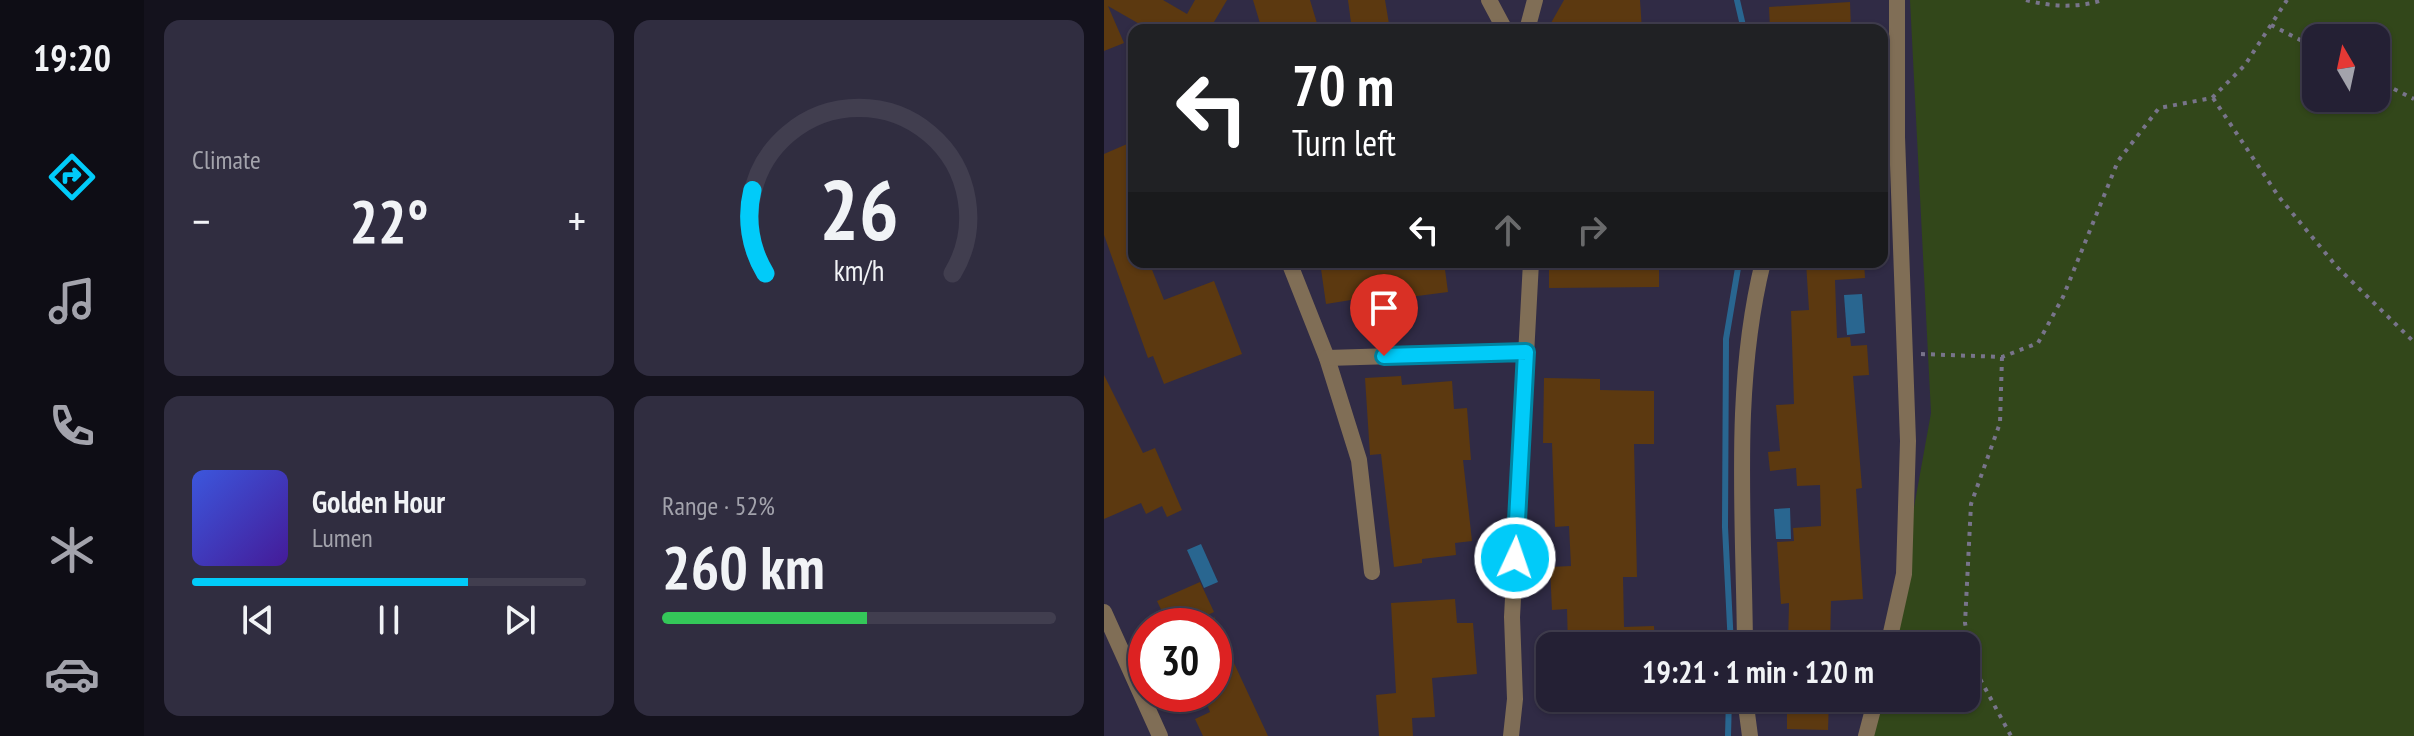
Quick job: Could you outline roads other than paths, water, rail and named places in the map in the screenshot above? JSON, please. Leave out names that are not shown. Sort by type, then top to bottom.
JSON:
[{"type":"street","points":[[1489,0],[1502,24]]},
{"type":"street","points":[[1529,24],[1535,0]]},
{"type":"street","points":[[1891,632],[1904,574],[1908,441],[1903,354],[1897,0]]},
{"type":"street","points":[[1291,268],[1327,358],[1359,460],[1372,572]]},
{"type":"street","points":[[1511,736],[1515,699],[1512,617],[1531,268]]},
{"type":"street","points":[[1745,632],[1744,403],[1752,308],[1762,268]]},
{"type":"street","points":[[1327,358],[1526,352]]},
{"type":"street","points":[[1104,612],[1160,736]]},
{"type":"street","points":[[1747,712],[1750,736]]},
{"type":"street","points":[[1866,736],[1872,712]]},
{"type":"water","points":[[1862,294],[1865,333],[1847,335],[1844,295]]},
{"type":"water","points":[[1790,508],[1791,539],[1776,539],[1774,509]]},
{"type":"water","points":[[1201,544],[1218,582],[1204,588],[1187,550]]},
{"type":"waterway","points":[[1737,0],[1743,24]]},
{"type":"waterway","points":[[1730,632],[1725,527],[1726,339],[1738,268]]},
{"type":"waterway","points":[[1728,736],[1729,712]]}]
